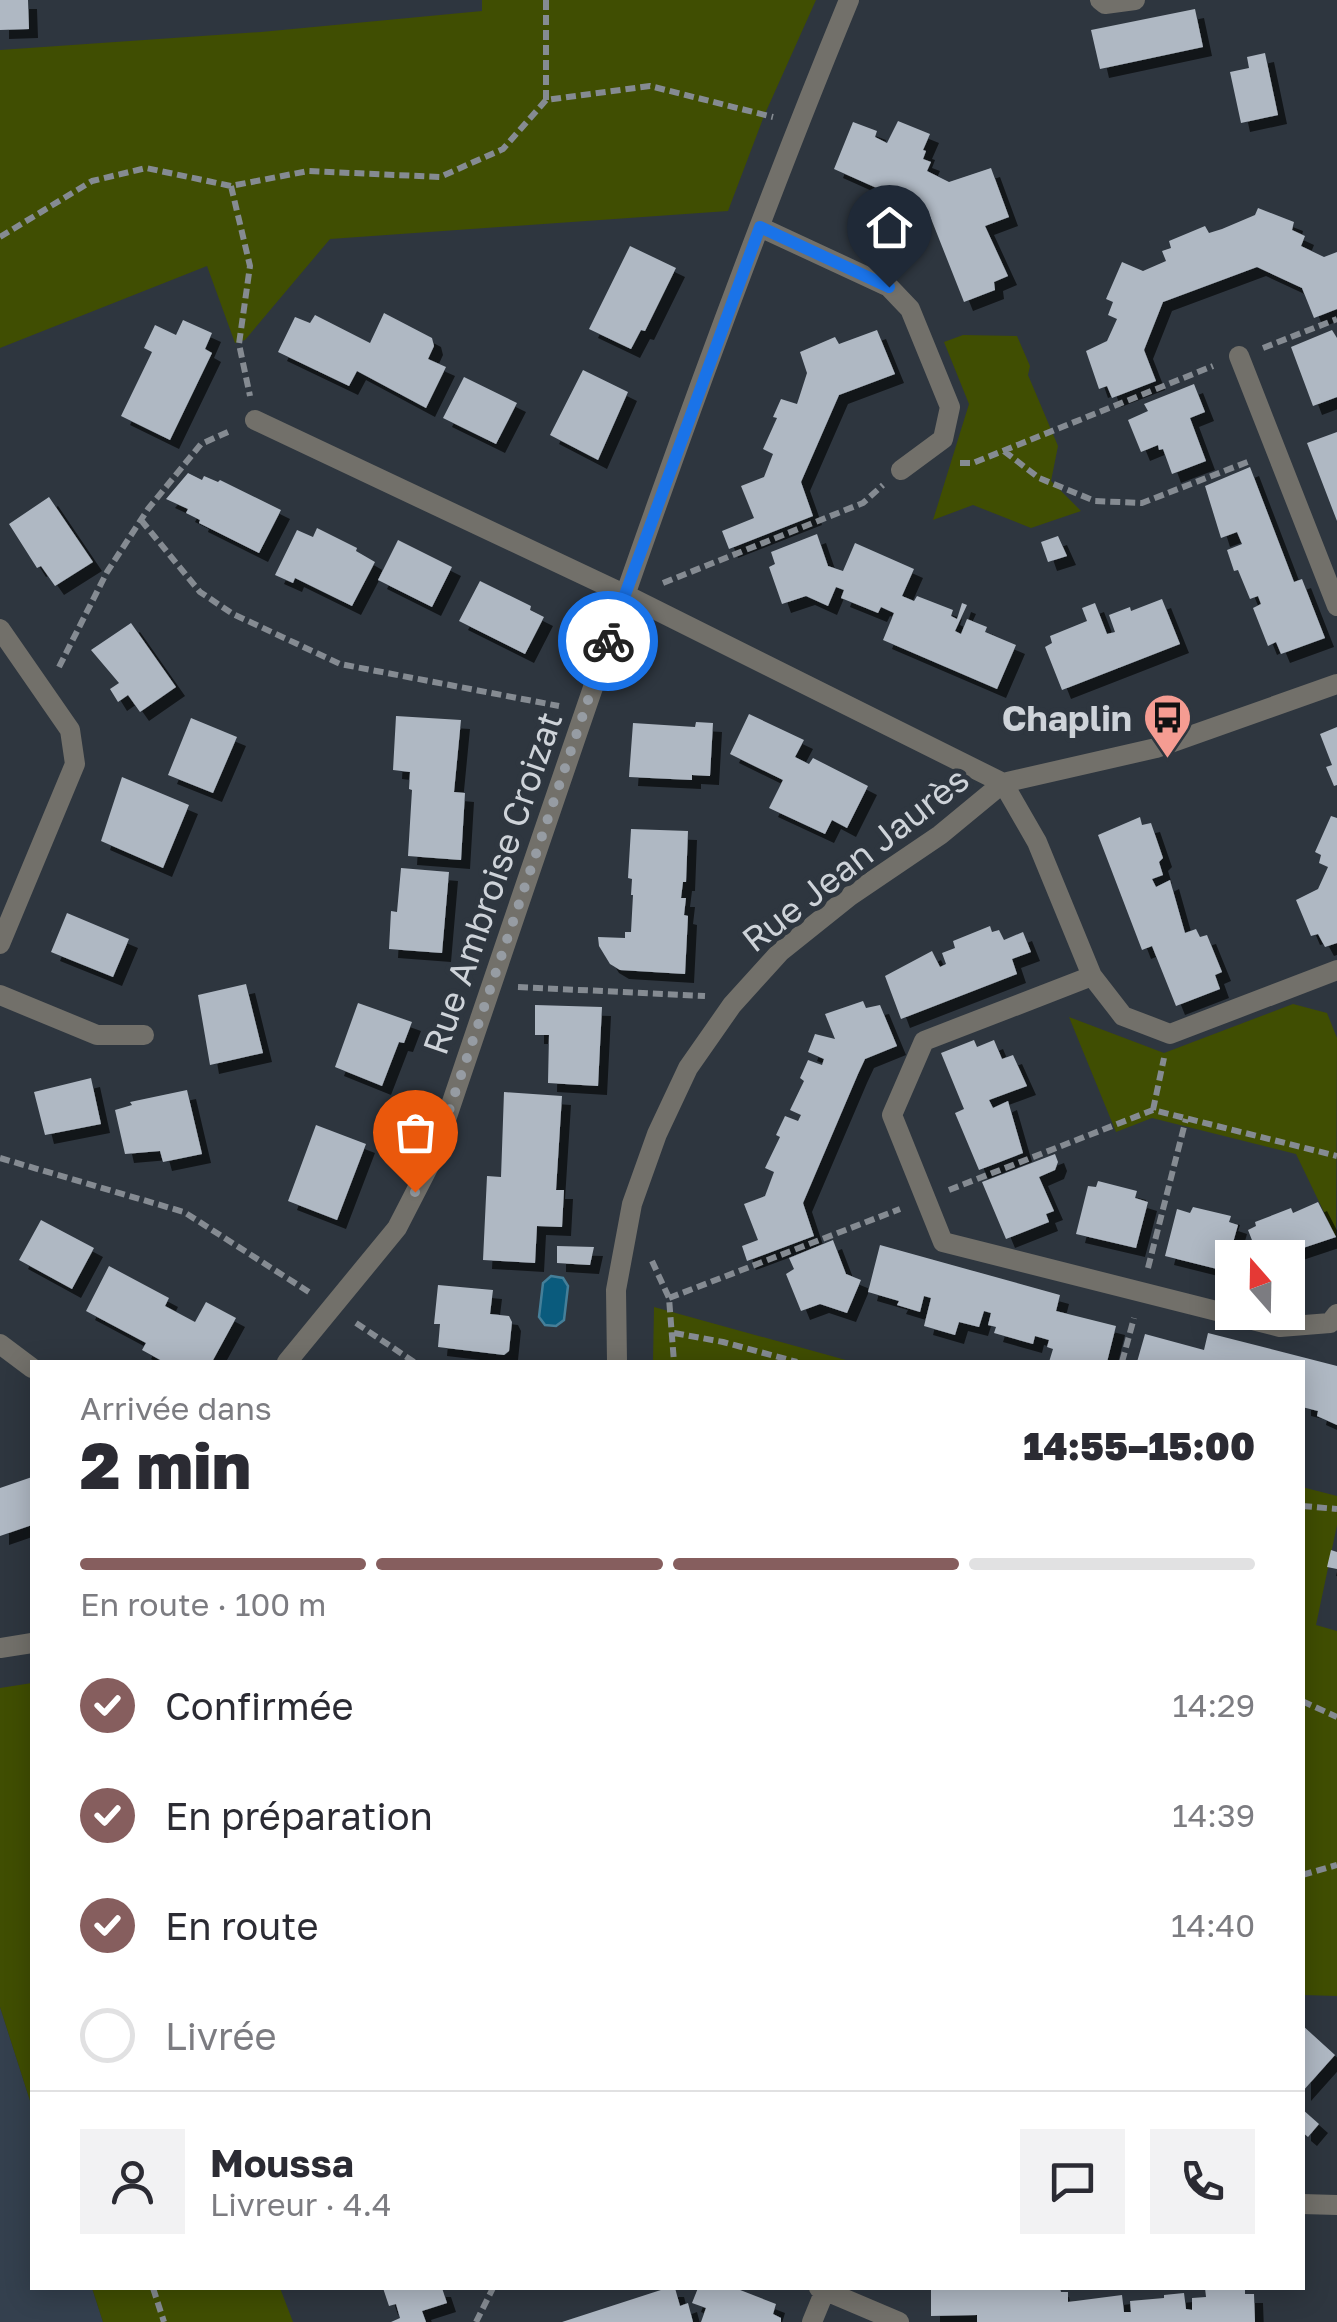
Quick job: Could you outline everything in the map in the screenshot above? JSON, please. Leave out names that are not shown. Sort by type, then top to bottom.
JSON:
[{"type":"street","name":"Rue Ambroise Croizat","points":[[289,1360],[397,1228],[433,1158],[624,594],[784,158],[849,0]]},
{"type":"street","points":[[1100,0],[1105,4],[1135,0]]},
{"type":"street","points":[[760,227],[889,287],[910,309],[950,408],[943,439],[900,470]]},
{"type":"street","points":[[1239,356],[1337,606]]},
{"type":"street","points":[[256,420],[624,594],[1003,783],[1037,842],[1092,976],[1124,1016],[1170,1034],[1335,976]]},
{"type":"street","points":[[0,629],[70,730],[75,764],[0,944]]},
{"type":"street","name":"Rue Jean Jaurès","points":[[616,1360],[616,1290],[632,1204],[657,1134],[688,1068],[732,1006],[780,952],[850,896],[940,835],[1003,783],[1156,748],[1337,684]]},
{"type":"street","points":[[1092,976],[924,1041],[892,1115],[943,1242],[1280,1327],[1330,1323],[1337,1314]]},
{"type":"street","points":[[0,995],[97,1035],[144,1034]]},
{"type":"street","points":[[0,1344],[30,1366]]},
{"type":"street","points":[[0,1648],[30,1642]]},
{"type":"street","points":[[1305,2204],[1337,2206]]},
{"type":"street","points":[[812,2322],[822,2290]]},
{"type":"street","points":[[827,2290],[899,2322]]},
{"type":"path","points":[[546,0],[546,100]]},
{"type":"path","points":[[0,237],[92,181],[146,168],[231,186],[308,172],[440,177],[503,149],[546,100],[650,86],[774,117],[762,154],[784,158]]},
{"type":"path","points":[[46,694],[107,572],[141,520],[201,444],[256,420],[239,344],[250,266],[231,186]]},
{"type":"path","points":[[1239,356],[1337,318]]},
{"type":"path","points":[[1003,450],[1040,478],[1095,501],[1142,502],[1276,451]]},
{"type":"path","points":[[141,520],[200,592],[234,614],[340,664],[552,703],[582,716]]},
{"type":"path","points":[[491,986],[705,996],[732,1006]]},
{"type":"path","points":[[1153,1110],[1170,1034]]},
{"type":"path","points":[[669,1298],[1153,1110],[1337,1156]]},
{"type":"path","points":[[1123,1360],[1186,1119]]},
{"type":"path","points":[[0,1158],[184,1212],[411,1360]]},
{"type":"path","points":[[648,1251],[669,1298],[674,1360]]},
{"type":"path","points":[[674,1333],[789,1360]]},
{"type":"path","points":[[1305,1506],[1337,1509]]},
{"type":"path","points":[[1305,1702],[1337,1717]]},
{"type":"path","points":[[1305,1874],[1337,1866]]},
{"type":"path","points":[[154,2290],[164,2322]]},
{"type":"path","points":[[476,2322],[492,2290]]},
{"type":"shaded area","points":[[0,2007],[30,2101],[30,2290],[93,2290],[103,2322],[0,2322]]},
{"type":"green space","points":[[482,0],[816,0],[764,116],[728,211],[330,239],[245,340],[235,343],[207,266],[0,348],[0,50],[261,32],[482,11]]},
{"type":"green space","points":[[963,335],[1017,336],[1030,366],[1028,375],[1058,446],[1051,481],[1081,511],[1031,528],[973,505],[933,520],[969,404],[944,342]]},
{"type":"green space","points":[[1293,1004],[1327,1013],[1337,1038],[1336,1237],[1296,1154],[1152,1118],[1116,1132],[1069,1017],[1164,1053]]},
{"type":"green space","points":[[654,1307],[846,1360],[653,1360]]},
{"type":"green space","points":[[1305,1488],[1337,1496],[1337,1525],[1316,1625],[1337,1631],[1337,1996],[1305,1995]]},
{"type":"green space","points":[[30,1683],[30,2101],[0,2007],[0,1688]]},
{"type":"green space","points":[[93,2290],[281,2290],[293,2322],[103,2322]]},
{"type":"water","points":[[551,1276],[563,1278],[568,1286],[564,1320],[556,1326],[545,1325],[539,1317],[543,1283]]},
{"type":"building","points":[[0,0],[28,0],[29,29],[0,30]]},
{"type":"building","points":[[1195,9],[1203,47],[1100,69],[1091,30]]},
{"type":"building","points":[[1265,53],[1278,115],[1241,123],[1230,72],[1249,68],[1247,57]]},
{"type":"building","points":[[898,121],[930,134],[923,150],[923,159],[931,162],[927,171],[949,182],[991,168],[1009,217],[985,226],[1008,276],[994,282],[995,290],[964,302],[928,211],[834,169],[853,122],[877,131],[875,137],[887,143]]},
{"type":"building","points":[[1258,208],[1294,222],[1292,230],[1305,236],[1301,246],[1324,257],[1337,252],[1337,309],[1314,318],[1302,288],[1257,267],[1163,302],[1144,350],[1156,381],[1112,398],[1107,386],[1099,389],[1086,351],[1107,341],[1117,319],[1108,315],[1113,302],[1106,299],[1122,262],[1143,271],[1166,261],[1162,251],[1171,248],[1169,241],[1205,226],[1209,233],[1222,229],[1255,215]]},
{"type":"building","points":[[630,246],[676,268],[645,331],[641,330],[631,349],[589,329]]},
{"type":"building","points":[[384,313],[432,338],[434,346],[428,359],[446,367],[426,408],[357,371],[349,386],[278,352],[295,317],[310,323],[315,315],[370,343]]},
{"type":"building","points":[[183,320],[212,333],[205,349],[212,353],[170,440],[121,416],[152,352],[144,348],[155,325],[176,335]]},
{"type":"building","points":[[877,330],[895,374],[839,395],[801,482],[813,516],[729,549],[722,531],[754,518],[741,486],[764,477],[773,454],[763,449],[781,399],[797,404],[807,373],[800,352],[835,337],[839,344]]},
{"type":"building","points":[[1332,330],[1337,338],[1337,397],[1313,406],[1291,347]]},
{"type":"building","points":[[583,370],[628,392],[598,460],[550,435]]},
{"type":"building","points":[[464,377],[517,403],[496,444],[443,418]]},
{"type":"building","points":[[1194,384],[1205,412],[1190,418],[1206,461],[1172,474],[1158,445],[1141,452],[1128,420],[1148,411],[1144,404]]},
{"type":"building","points":[[1337,432],[1337,521],[1307,443]]},
{"type":"building","points":[[1250,467],[1294,582],[1302,579],[1325,638],[1281,654],[1276,642],[1268,646],[1253,608],[1261,604],[1258,596],[1250,599],[1238,570],[1234,571],[1227,550],[1242,544],[1237,532],[1221,538],[1205,486]]},
{"type":"building","points":[[188,473],[202,480],[204,476],[220,480],[281,510],[259,553],[199,523],[186,513],[188,509],[166,499]]},
{"type":"building","points":[[49,497],[93,562],[55,586],[41,566],[37,568],[9,524]]},
{"type":"building","points":[[317,528],[375,562],[352,606],[295,578],[293,583],[275,575],[297,530],[313,537]]},
{"type":"building","points":[[817,534],[828,566],[843,571],[855,543],[914,569],[902,596],[914,601],[917,596],[953,610],[951,616],[957,619],[962,603],[967,605],[955,631],[961,634],[967,619],[987,627],[985,632],[1016,645],[997,689],[883,640],[894,613],[881,607],[878,613],[841,598],[844,590],[836,587],[828,606],[806,596],[782,604],[769,567],[775,564],[771,552]]},
{"type":"building","points":[[1058,536],[1067,556],[1048,562],[1041,542]]},
{"type":"building","points":[[398,540],[452,567],[432,607],[378,580]]},
{"type":"building","points":[[480,581],[531,606],[530,610],[544,617],[525,654],[459,621]]},
{"type":"building","points":[[1162,599],[1180,644],[1062,690],[1045,647],[1052,643],[1050,636],[1087,621],[1082,608],[1095,603],[1107,634],[1115,632],[1109,615]]},
{"type":"building","points":[[131,623],[176,687],[140,712],[128,695],[118,702],[110,689],[119,683],[91,650]]},
{"type":"building","points":[[749,714],[804,740],[795,757],[809,764],[813,758],[868,786],[847,828],[832,820],[825,834],[769,808],[783,780],[730,754]]},
{"type":"building","points":[[396,716],[461,720],[454,792],[465,793],[461,860],[408,856],[412,790],[410,772],[393,770]]},
{"type":"building","points":[[191,718],[237,737],[213,793],[168,775]]},
{"type":"building","points":[[696,722],[713,723],[710,776],[692,775],[692,780],[629,777],[633,723],[695,727]]},
{"type":"building","points":[[1337,727],[1334,786],[1326,767],[1332,765],[1320,734]]},
{"type":"building","points":[[122,777],[189,805],[163,868],[101,841]]},
{"type":"building","points":[[1331,816],[1337,818],[1337,943],[1325,947],[1318,934],[1311,936],[1296,900],[1318,889],[1328,867],[1319,863],[1321,855],[1315,852]]},
{"type":"building","points":[[1140,817],[1142,825],[1151,823],[1163,858],[1159,862],[1163,875],[1152,879],[1156,887],[1170,880],[1185,933],[1196,929],[1200,937],[1207,935],[1222,972],[1215,975],[1220,989],[1176,1006],[1152,946],[1142,950],[1098,835]]},
{"type":"building","points":[[631,829],[688,831],[686,882],[681,898],[686,898],[684,915],[688,916],[685,974],[620,970],[610,964],[599,946],[598,937],[625,938],[625,932],[631,932]]},
{"type":"building","points":[[401,868],[449,872],[442,953],[389,949],[391,911],[397,912]]},
{"type":"building","points":[[67,913],[129,939],[113,977],[51,952]]},
{"type":"building","points":[[990,926],[992,932],[999,930],[1004,940],[1023,932],[1031,952],[1012,959],[1017,974],[901,1019],[885,976],[932,951],[940,967],[946,964],[942,953],[955,948],[953,941]]},
{"type":"building","points":[[246,984],[263,1053],[210,1065],[198,995]]},
{"type":"building","points":[[863,1001],[866,1008],[880,1005],[897,1046],[865,1059],[858,1074],[803,1203],[814,1236],[747,1261],[742,1246],[758,1240],[744,1204],[765,1196],[774,1172],[765,1168],[780,1137],[776,1135],[785,1116],[798,1121],[801,1115],[790,1110],[804,1081],[800,1078],[808,1060],[822,1065],[824,1059],[808,1052],[815,1034],[835,1039],[825,1014]]},
{"type":"building","points":[[358,1003],[412,1022],[404,1043],[399,1042],[382,1086],[335,1067]]},
{"type":"building","points":[[535,1005],[602,1007],[598,1086],[548,1083],[549,1035],[535,1035]]},
{"type":"building","points":[[974,1040],[977,1047],[994,1040],[1002,1059],[1013,1055],[1027,1086],[989,1100],[993,1108],[1008,1101],[1023,1153],[979,1170],[955,1113],[964,1109],[941,1053]]},
{"type":"building","points":[[91,1078],[101,1124],[45,1135],[34,1092]]},
{"type":"building","points":[[187,1090],[202,1154],[163,1162],[160,1151],[125,1154],[115,1110],[132,1105],[130,1102]]},
{"type":"building","points":[[504,1092],[562,1096],[556,1190],[564,1190],[562,1227],[537,1226],[535,1263],[483,1260],[487,1176],[501,1177]]},
{"type":"building","points":[[316,1125],[366,1144],[337,1220],[288,1201]]},
{"type":"building","points":[[1055,1154],[1055,1170],[1039,1177],[1054,1211],[1046,1214],[1049,1222],[1006,1239],[982,1182]]},
{"type":"building","points":[[1098,1181],[1137,1191],[1135,1198],[1148,1202],[1136,1248],[1076,1234],[1088,1186],[1096,1187]]},
{"type":"building","points":[[1318,1202],[1336,1237],[1305,1247],[1305,1240],[1252,1240],[1248,1230],[1256,1226],[1255,1222],[1291,1208],[1293,1213]]},
{"type":"building","points":[[1193,1207],[1231,1216],[1229,1222],[1238,1225],[1234,1240],[1215,1240],[1215,1268],[1165,1256],[1177,1209],[1190,1213]]},
{"type":"building","points":[[41,1220],[94,1248],[72,1289],[19,1260]]},
{"type":"building","points":[[833,1240],[846,1274],[861,1280],[847,1313],[820,1304],[801,1311],[786,1274],[794,1269],[789,1258]]},
{"type":"building","points":[[880,1245],[1060,1295],[1056,1311],[1116,1326],[1108,1360],[1050,1360],[1053,1349],[1047,1347],[1049,1340],[1035,1336],[1033,1344],[994,1333],[996,1327],[988,1325],[991,1313],[984,1311],[979,1327],[959,1322],[955,1335],[924,1326],[931,1298],[924,1296],[920,1312],[868,1292]]},
{"type":"building","points":[[557,1246],[594,1247],[590,1265],[557,1263]]},
{"type":"building","points":[[109,1266],[169,1298],[165,1306],[195,1322],[206,1302],[236,1318],[213,1360],[160,1360],[142,1350],[146,1343],[86,1311]]},
{"type":"building","points":[[438,1285],[493,1290],[490,1314],[509,1316],[512,1322],[509,1351],[504,1355],[438,1347],[440,1324],[434,1324]]},
{"type":"building","points":[[1208,1333],[1337,1366],[1337,1425],[1317,1416],[1318,1411],[1305,1408],[1305,1360],[1138,1360],[1145,1334],[1204,1350]]},
{"type":"building","points":[[30,1478],[30,1526],[0,1536],[0,1488]]},
{"type":"building","points":[[1331,1550],[1337,1552],[1337,1569],[1327,1567]]},
{"type":"building","points":[[1305,2028],[1335,2055],[1305,2089]]},
{"type":"building","points":[[1305,2112],[1319,2124],[1308,2137],[1305,2134]]},
{"type":"building","points":[[384,2290],[443,2290],[447,2303],[422,2311],[426,2322],[391,2322],[400,2318],[396,2304],[389,2306]]},
{"type":"building","points":[[661,2290],[676,2290],[680,2306],[688,2303],[693,2322],[562,2322]]},
{"type":"building","points":[[697,2290],[740,2290],[776,2304],[773,2314],[781,2322],[701,2322],[706,2308],[692,2303]]},
{"type":"building","points":[[931,2290],[1060,2290],[1068,2292],[1068,2302],[1122,2295],[1124,2312],[1131,2312],[1130,2301],[1184,2293],[1186,2309],[1192,2310],[1192,2298],[1206,2297],[1205,2290],[1245,2290],[1245,2294],[1254,2294],[1255,2322],[977,2322],[977,2315],[931,2316]]},
{"type":"way so far","points":[[415,1192],[433,1158],[608,641]]},
{"type":"place","name":"Chaplin","points":[[1167,760]]},
{"type":"route","points":[[608,641],[760,227],[889,287]]}]
